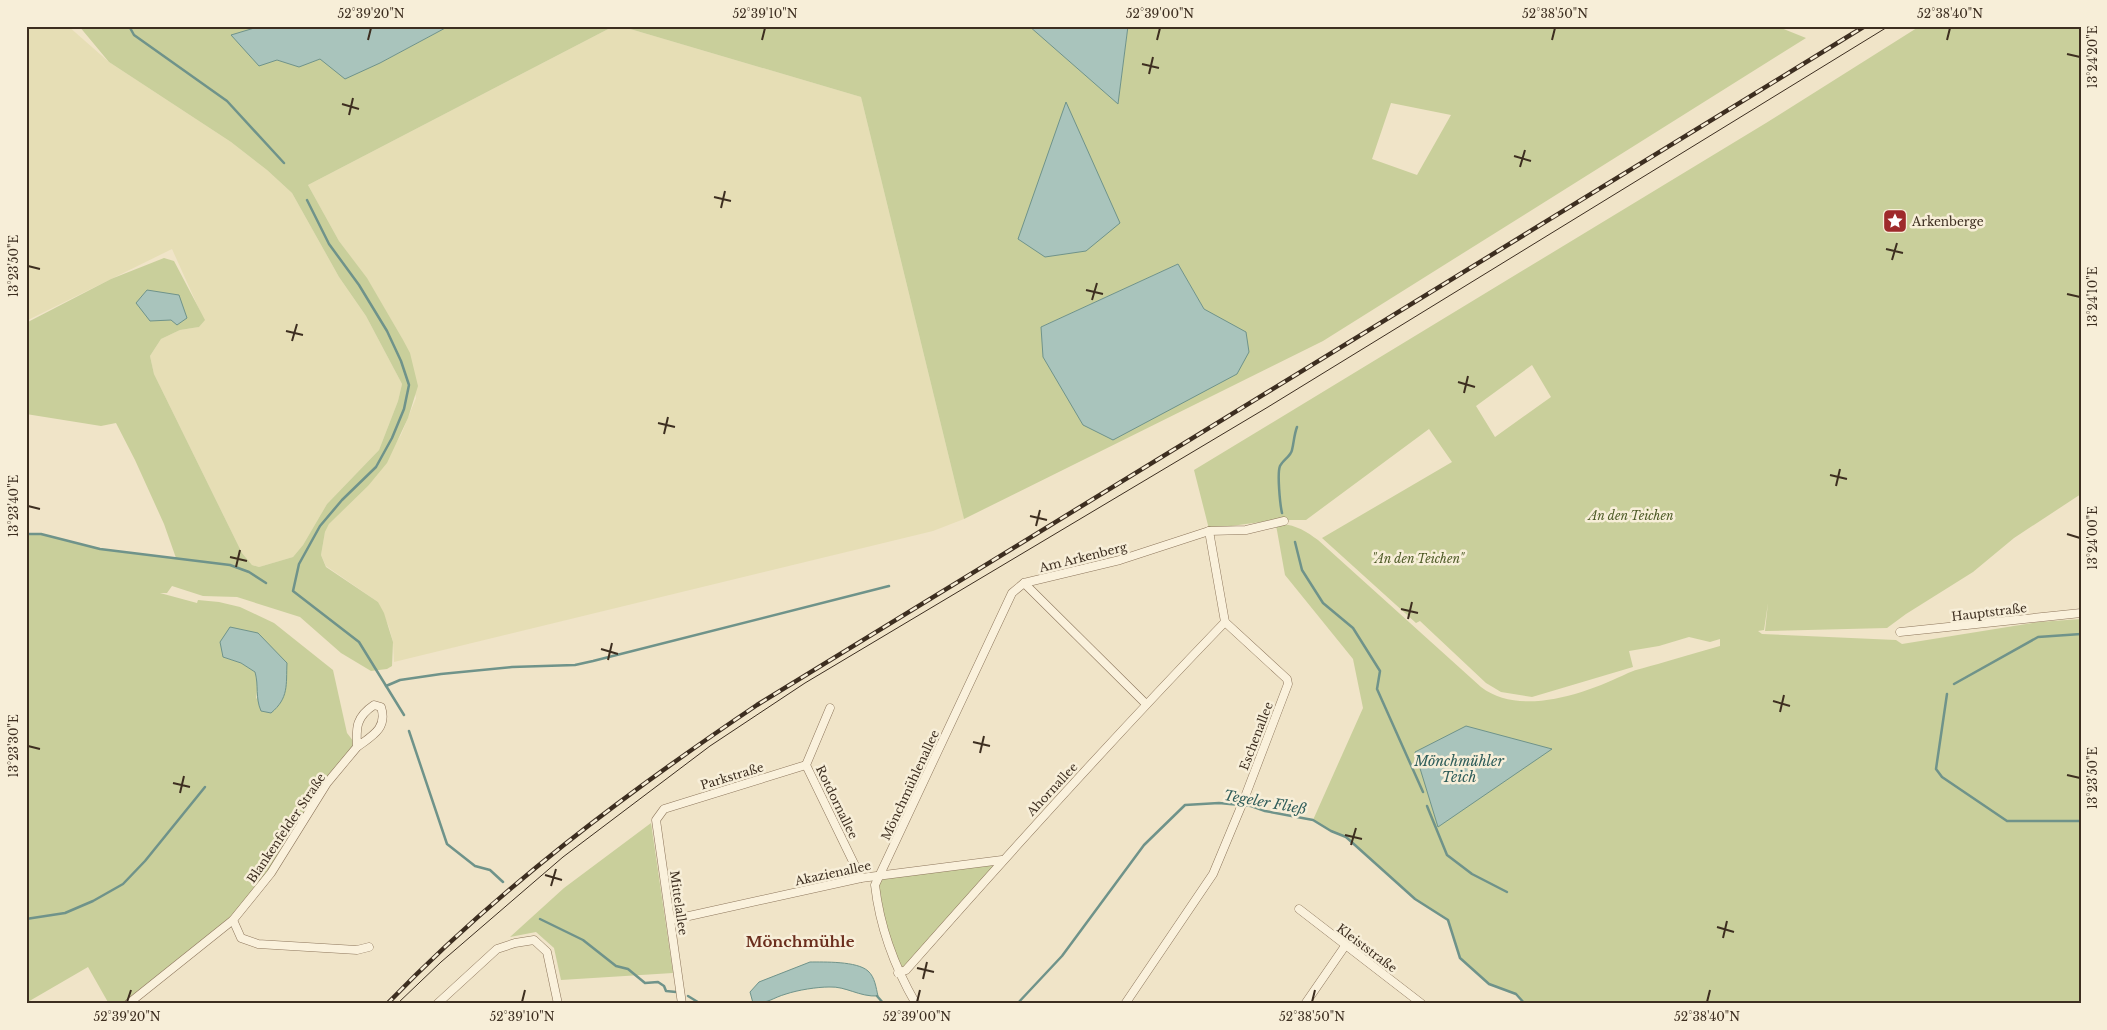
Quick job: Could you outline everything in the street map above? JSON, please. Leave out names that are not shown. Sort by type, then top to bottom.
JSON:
[{"type":"street","name":"Am Arkenberg","points":[[1024,583],[1120,560],[1208,531],[1246,530],[1284,521]]},
{"type":"street","points":[[1208,531],[1225,622]]},
{"type":"street","name":"Am Arkenberg","points":[[1024,583],[1146,704]]},
{"type":"street","name":"Mönchmühlenallee","points":[[916,1004],[898,973],[877,906],[875,885],[1012,593],[1024,583]]},
{"type":"street","name":"Hauptstraße","points":[[1900,632],[2081,613]]},
{"type":"street","name":"Ahornallee","points":[[898,973],[906,970],[1002,860],[1146,704],[1225,622]]},
{"type":"street","name":"Eschenallee","points":[[1125,1004],[1213,874],[1240,811],[1288,684],[1286,679],[1225,622]]},
{"type":"street","name":"Blankenfelder Straße","points":[[128,1004],[233,920],[270,873],[327,783],[357,747],[382,726],[384,716],[382,707],[374,705],[364,711],[357,724],[357,747]]},
{"type":"street","name":"Rotdornallee","points":[[830,708],[806,765],[861,878]]},
{"type":"street","name":"Parkstraße","points":[[664,809],[806,765]]},
{"type":"street","name":"Mittelallee","points":[[664,809],[656,820],[682,1004]]},
{"type":"street","name":"Akazienallee","points":[[670,920],[881,874],[1002,860]]},
{"type":"street","name":"Kleiststraße","points":[[1299,909],[1422,1004]]},
{"type":"street","points":[[233,920],[241,938],[258,944],[357,950],[369,947]]},
{"type":"street","points":[[437,1004],[497,949],[515,943],[534,940],[547,952],[558,1004]]},
{"type":"street","points":[[1305,1004],[1345,946]]},
{"type":"shaded area","points":[[26,26],[68,26],[109,62],[231,142],[267,170],[292,193],[339,277],[366,316],[402,384],[398,401],[379,450],[327,504],[303,545],[293,557],[259,567],[252,565],[242,553],[154,374],[150,356],[161,339],[180,330],[199,327],[204,320],[172,249],[26,321]]},
{"type":"shaded area","points":[[614,26],[620,26],[861,97],[964,519],[933,531],[394,662],[393,642],[389,627],[378,602],[326,566],[321,555],[325,532],[329,524],[368,486],[401,435],[416,398],[402,338],[367,279],[339,241],[308,185]]},
{"type":"green space","points":[[79,26],[261,26],[232,36],[277,60],[299,66],[320,59],[380,63],[449,26],[614,26],[308,185],[339,241],[367,278],[402,338],[410,353],[418,386],[408,418],[387,463],[368,486],[329,524],[325,532],[321,555],[326,567],[378,602],[384,613],[393,642],[392,666],[387,669],[371,671],[341,653],[300,617],[237,597],[203,596],[172,586],[167,593],[160,593],[197,603],[198,600],[240,607],[274,623],[333,670],[347,733],[357,746],[327,782],[269,873],[230,920],[128,1004],[109,1004],[88,967],[26,1003],[26,534],[41,534],[100,549],[176,558],[164,524],[116,423],[101,426],[26,414],[26,323],[111,279],[164,258],[174,261],[205,320],[199,327],[180,330],[161,339],[150,356],[154,374],[242,553],[252,565],[259,567],[293,557],[303,545],[327,504],[379,450],[398,401],[402,384],[366,316],[339,277],[292,193],[267,170],[231,142],[109,62]],"holes":[[[223,657],[287,663],[256,699],[258,684],[255,672],[241,663]]]},
{"type":"green space","points":[[620,26],[1029,26],[1118,103],[1128,26],[1776,26],[1806,38],[1323,341],[964,519],[861,97]],"holes":[[[1391,103],[1451,115],[1417,175],[1372,159]],[[1178,264],[1204,309],[1041,327]]]},
{"type":"green space","points":[[1920,26],[2081,26],[2081,494],[2014,538],[1973,572],[1887,628],[1765,631],[1768,603],[1764,630],[1758,631],[1762,634],[1896,640],[1902,644],[2039,622],[2081,619],[2081,1004],[1525,1004],[1516,994],[1489,984],[1460,958],[1448,920],[1415,899],[1346,837],[1331,831],[1313,820],[1363,708],[1353,659],[1285,575],[1276,525],[1293,526],[1318,540],[1481,687],[1497,696],[1515,701],[1555,699],[1575,694],[1635,670],[1720,646],[1720,639],[1710,642],[1689,637],[1659,646],[1629,651],[1633,667],[1532,697],[1501,692],[1486,683],[1420,621],[1416,623],[1322,538],[1452,462],[1429,429],[1306,520],[1276,520],[1209,529],[1194,470],[1766,123]],"holes":[[[1532,365],[1551,397],[1495,437],[1476,406]]]},
{"type":"green space","points":[[651,823],[673,973],[561,980],[554,948],[536,932],[510,937],[564,888]]},
{"type":"green space","points":[[1001,862],[899,972],[876,886],[882,875]]},
{"type":"water","points":[[261,26],[449,26],[380,63],[345,79],[320,59],[299,67],[277,60],[259,66],[231,35]]},
{"type":"water","points":[[1029,26],[1128,26],[1118,104]]},
{"type":"water","points":[[1066,102],[1120,223],[1086,251],[1045,257],[1018,239]]},
{"type":"water","points":[[1178,264],[1204,309],[1246,332],[1249,352],[1237,374],[1113,440],[1083,425],[1043,357],[1041,327]]},
{"type":"water","points":[[147,290],[179,295],[187,318],[177,325],[171,320],[150,321],[136,303]]},
{"type":"water","points":[[230,627],[258,633],[287,663],[284,696],[271,713],[261,711],[255,672],[241,663],[223,657],[220,642]]},
{"type":"water","name":"Mönchmühler Teich","points":[[1466,726],[1552,749],[1438,827],[1415,752]]},
{"type":"water","points":[[810,962],[840,963],[863,968],[872,976],[878,996],[865,995],[835,987],[824,987],[796,991],[767,1001],[753,1003],[750,992],[759,982]]},
{"type":"waterway","points":[[129,26],[134,35],[227,101],[284,163]]},
{"type":"waterway","points":[[307,200],[329,244],[359,285],[387,331],[401,361],[409,385],[404,409],[392,438],[376,467],[342,500],[320,526],[299,564],[293,591],[359,642],[404,715]]},
{"type":"waterway","points":[[1282,513],[1279,470],[1281,464],[1291,452],[1297,427]]},
{"type":"waterway","points":[[26,534],[41,534],[100,549],[230,565],[249,572],[266,583]]},
{"type":"waterway","points":[[1295,542],[1302,570],[1323,603],[1353,628],[1380,671],[1377,689],[1423,792]]},
{"type":"waterway","points":[[386,686],[400,680],[441,674],[512,667],[575,665],[889,586]]},
{"type":"waterway","points":[[1954,684],[2038,637],[2081,634]]},
{"type":"waterway","points":[[1947,694],[1936,769],[1942,777],[2007,821],[2081,821]]},
{"type":"waterway","points":[[409,731],[447,844],[475,866],[490,870],[503,882]]},
{"type":"waterway","points":[[26,919],[65,913],[93,901],[123,884],[145,861],[205,787]]},
{"type":"waterway","name":"Tegeler Fließ","points":[[1017,1004],[1062,956],[1144,845],[1185,805],[1219,803],[1251,806],[1265,811],[1313,820],[1331,831],[1346,837],[1415,899],[1448,920],[1460,958],[1489,984],[1516,994],[1525,1004]]},
{"type":"waterway","points":[[1427,806],[1447,855],[1472,874],[1507,892]]},
{"type":"waterway","points":[[540,919],[583,940],[616,966],[628,969],[645,983],[658,982],[664,986],[666,991],[676,992]]},
{"type":"waterway","points":[[688,996],[701,1004]]},
{"type":"waterway","points":[[877,996],[884,1004]]},
{"type":"tram line","points":[[397,1004],[441,962],[563,857],[710,746],[805,683],[1268,407],[1889,26]]},
{"type":"railway","points":[[387,1004],[429,962],[518,882],[611,808],[757,705],[1865,26]]},
{"type":"place","name":"Arkenberge","points":[[1895,221]]},
{"type":"district","name":"Mönchmühle","points":[[800,941]]},
{"type":"park label","name":"An den Teichen","points":[[1631,515]]},
{"type":"park label","name":"\"An den Teichen\"","points":[[1418,558]]}]
